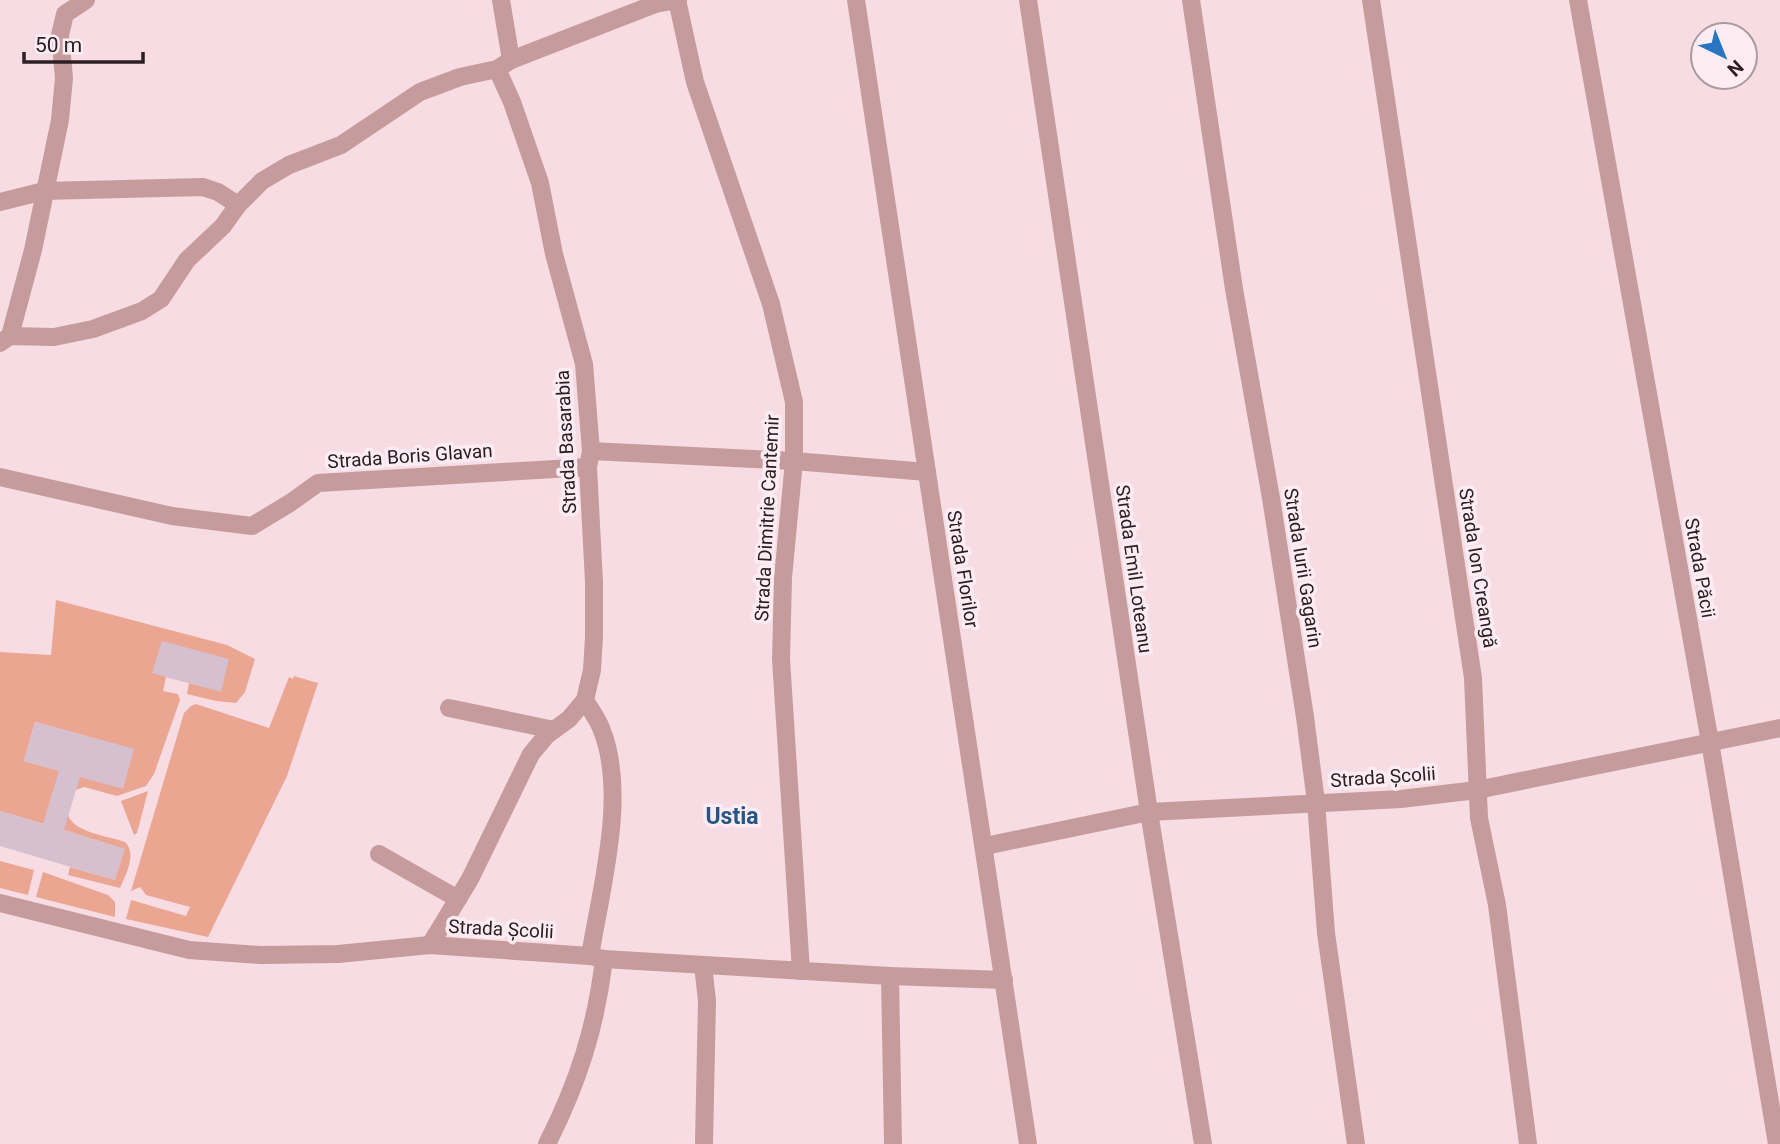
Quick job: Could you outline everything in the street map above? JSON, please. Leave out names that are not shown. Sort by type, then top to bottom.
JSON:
[{"type":"street","points":[[86,0],[65,14],[60,35],[64,78],[60,120],[33,250],[5,339],[54,337],[93,330],[142,311],[161,299],[187,260],[223,226],[238,205],[262,181],[289,165],[341,145],[420,92],[504,65],[654,2],[677,0]]},
{"type":"street","name":"Strada Basarabia","points":[[501,0],[504,65],[512,102],[540,183],[554,254],[584,364],[594,610],[592,670],[585,700]]},
{"type":"street","name":"Strada Dimitrie Cantemir","points":[[677,0],[695,82],[771,304],[794,402],[794,461],[783,578],[781,659],[802,971]]},
{"type":"street","name":"Strada Florilor","points":[[856,0],[1028,1144]]},
{"type":"street","name":"Strada Emil Loteanu","points":[[1028,0],[1149,812],[1203,1144]]},
{"type":"street","name":"Strada Iurii Gagarin","points":[[1191,0],[1234,289],[1271,498],[1316,802],[1326,933],[1356,1144]]},
{"type":"street","name":"Strada Ion Creangă","points":[[1371,0],[1474,678],[1479,818],[1497,905],[1528,1144]]},
{"type":"street","name":"Strada Păcii","points":[[1578,0],[1710,742],[1777,1144]]},
{"type":"street","points":[[0,202],[44,191],[203,187],[218,192],[238,205]]},
{"type":"street","name":"Strada Boris Glavan","points":[[0,477],[172,516],[252,526],[318,483],[589,459],[794,461],[927,472]]},
{"type":"street","points":[[430,945],[458,899],[531,754],[569,719],[585,700],[601,728],[609,758],[613,793],[597,957],[599,1004],[584,1061],[547,1144]]},
{"type":"street","points":[[449,708],[554,730]]},
{"type":"street","name":"Strada Școlii","points":[[985,846],[1149,812],[1401,799],[1477,790],[1780,728]]},
{"type":"street","points":[[379,854],[458,899]]},
{"type":"street","name":"Strada Școlii","points":[[0,903],[189,950],[260,955],[338,954],[430,945],[703,965],[1004,980]]},
{"type":"street","points":[[703,965],[707,1001],[704,1144]]},
{"type":"street","points":[[890,976],[893,1144]]},
{"type":"shaded area","points":[[56,600],[227,645],[255,659],[245,692],[236,703],[187,694],[189,683],[166,677],[163,691],[178,694],[180,700],[154,774],[146,786],[117,796],[84,787],[76,790],[74,775],[123,788],[133,749],[35,722],[24,761],[64,772],[51,797],[47,825],[0,811],[0,652],[51,655]]},
{"type":"shaded area","points":[[294,676],[318,683],[287,776],[208,937],[126,919],[131,900],[186,916],[190,907],[146,895],[140,887],[131,891],[184,713],[196,704],[269,728],[289,677],[293,679]]},
{"type":"shaded area","points":[[148,791],[137,833],[134,835],[121,801]]},
{"type":"shaded area","points":[[68,815],[84,830],[125,842],[130,858],[120,888],[68,875],[70,867],[115,880],[124,849],[58,828]]},
{"type":"shaded area","points":[[0,861],[34,870],[28,895],[0,888]]},
{"type":"shaded area","points":[[43,872],[108,895],[115,902],[115,917],[36,897]]},
{"type":"building","points":[[162,641],[229,659],[221,692],[152,673]]},
{"type":"building","points":[[35,722],[134,749],[123,789],[80,777],[64,830],[125,849],[115,880],[0,846],[0,811],[43,824],[59,771],[24,761]]},
{"type":"district","name":"Ustia","points":[[732,816]]}]
